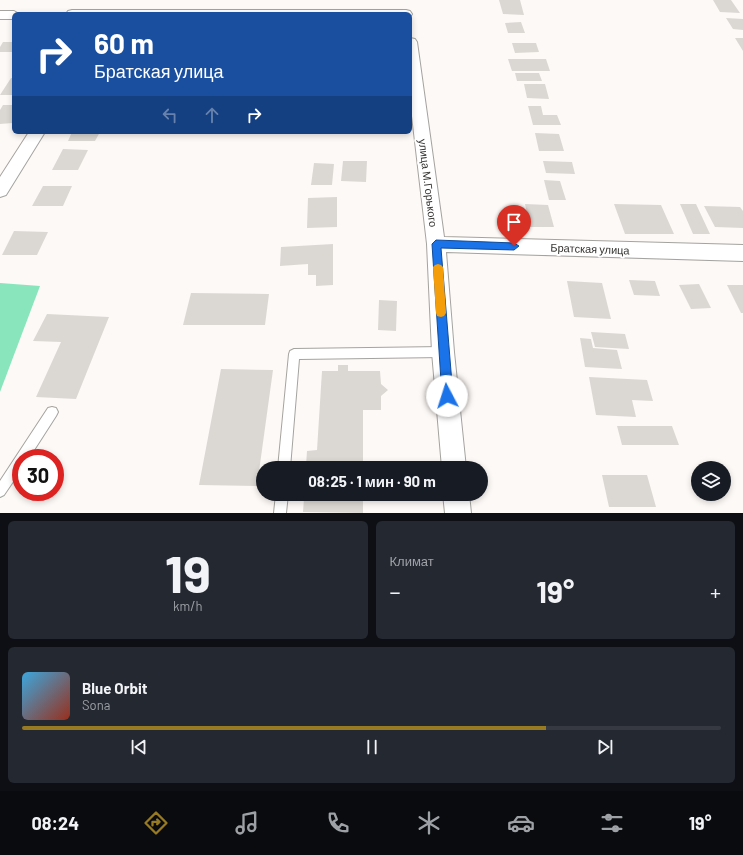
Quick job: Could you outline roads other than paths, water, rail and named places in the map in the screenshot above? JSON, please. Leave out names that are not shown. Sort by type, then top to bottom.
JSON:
[{"type":"street","points":[[113,12],[119,0]]},
{"type":"street","points":[[405,0],[406,12]]},
{"type":"street","points":[[0,16],[12,15]]},
{"type":"street","name":"улица М.Горького","points":[[412,58],[436,244],[453,461]]},
{"type":"street","points":[[0,191],[36,134]]},
{"type":"street","name":"Братская улица","points":[[436,244],[743,253]]},
{"type":"street","points":[[457,501],[458,513]]},
{"type":"lane","points":[[285,461],[294,354],[444,352]]},
{"type":"lane","points":[[28,449],[52,412]]},
{"type":"lane","points":[[0,492],[12,474]]},
{"type":"lane","points":[[280,513],[281,501]]}]
